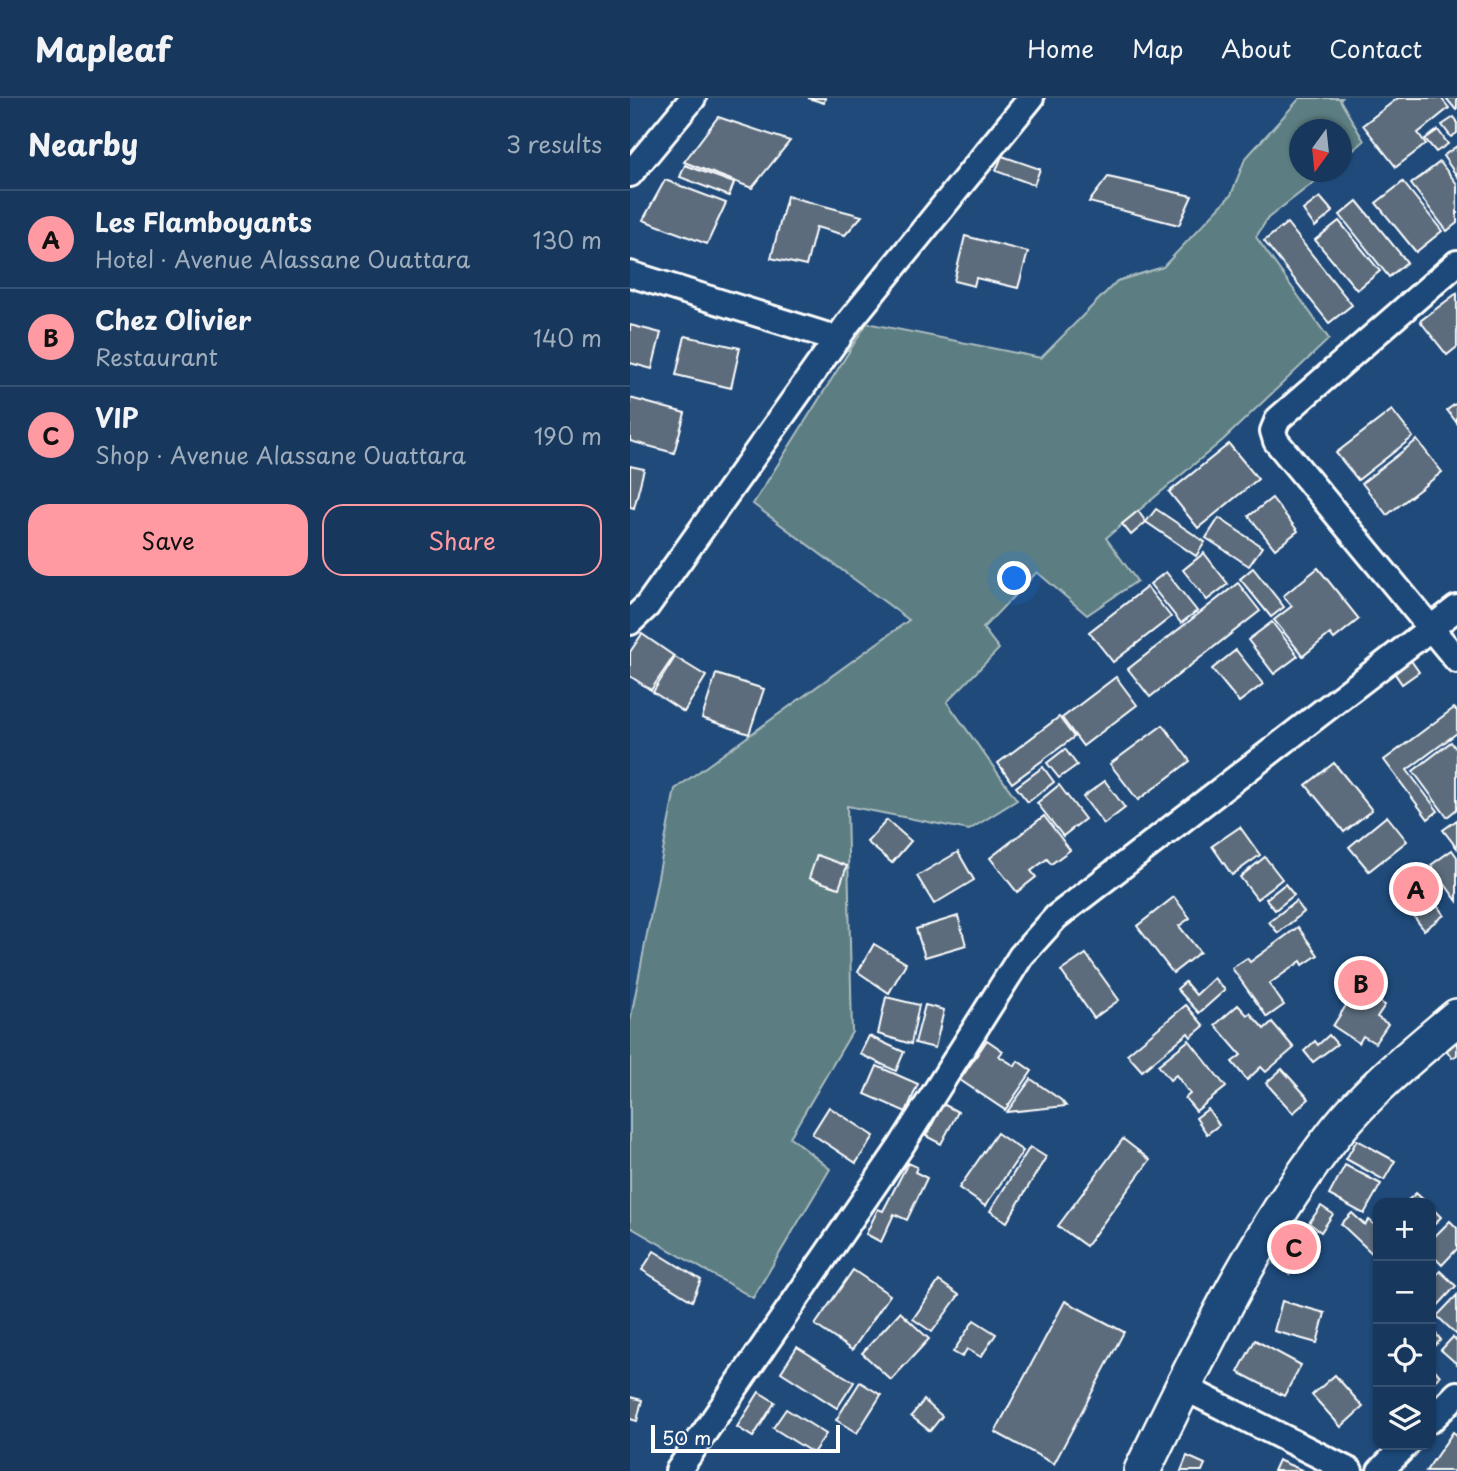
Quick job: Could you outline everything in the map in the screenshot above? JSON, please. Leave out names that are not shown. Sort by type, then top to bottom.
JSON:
[{"type":"street","points":[[630,174],[693,98]]},
{"type":"street","points":[[630,622],[647,606],[838,339],[1031,98]]},
{"type":"street","points":[[1457,263],[1278,419],[1273,431],[1276,441],[1457,660]]},
{"type":"street","points":[[630,274],[838,339]]},
{"type":"street","points":[[678,1471],[901,1146],[1021,956],[1055,917],[1457,608]]},
{"type":"street","points":[[1142,1471],[1182,1387],[1265,1236],[1339,1129],[1376,1088],[1457,1017]]},
{"type":"street","points":[[1182,1387],[1350,1471]]},
{"type":"street","points":[[1436,1415],[1457,1394]]},
{"type":"street","points":[[1380,1471],[1401,1450]]},
{"type":"green space","points":[[1300,98],[1342,98],[1340,100],[1351,119],[1289,119],[1289,182],[1314,182],[1268,218],[1256,237],[1329,339],[1223,440],[1106,538],[1137,581],[1087,615],[1037,572],[983,628],[999,649],[947,702],[1017,800],[969,830],[847,806],[852,1032],[790,1137],[830,1169],[753,1298],[630,1227],[630,1022],[675,789],[909,620],[753,504],[867,323],[1041,358],[1117,281],[1163,267],[1231,195],[1245,159]]},
{"type":"green space","points":[[1352,120],[1364,141],[1352,151]]},
{"type":"building","points":[[808,98],[825,98],[824,103]]},
{"type":"building","points":[[1398,98],[1441,98],[1449,108],[1418,133],[1426,144],[1396,167],[1363,125]]},
{"type":"building","points":[[1446,98],[1457,98],[1456,110]]},
{"type":"building","points":[[718,117],[790,141],[752,188],[684,162]]},
{"type":"building","points":[[1454,117],[1457,121],[1457,133],[1451,137],[1442,125]]},
{"type":"building","points":[[1438,130],[1448,144],[1436,152],[1425,139]]},
{"type":"building","points":[[1457,146],[1457,176],[1443,156]]},
{"type":"building","points":[[1002,156],[1040,169],[1034,185],[996,171]]},
{"type":"building","points":[[1440,162],[1457,184],[1457,223],[1447,231],[1411,184]]},
{"type":"building","points":[[685,165],[734,183],[729,196],[680,177]]},
{"type":"building","points":[[1108,177],[1192,196],[1179,225],[1089,202]]},
{"type":"building","points":[[665,180],[726,203],[707,244],[643,220]]},
{"type":"building","points":[[1403,182],[1442,231],[1416,252],[1376,203]]},
{"type":"building","points":[[787,196],[862,216],[845,235],[816,227],[806,266],[771,258]]},
{"type":"building","points":[[1320,197],[1333,212],[1315,227],[1303,210]]},
{"type":"building","points":[[1357,201],[1407,262],[1389,277],[1340,215]]},
{"type":"building","points":[[1339,221],[1380,271],[1357,290],[1315,240]]},
{"type":"building","points":[[1287,223],[1352,305],[1329,323],[1264,241]]},
{"type":"building","points":[[965,236],[1028,252],[1018,288],[976,278],[974,286],[954,281]]},
{"type":"building","points":[[1457,293],[1457,347],[1447,355],[1420,321]]},
{"type":"building","points":[[630,325],[661,333],[652,369],[630,363]]},
{"type":"building","points":[[685,336],[740,348],[731,388],[676,375]]},
{"type":"building","points":[[630,398],[685,413],[674,453],[630,441]]},
{"type":"building","points":[[1457,403],[1457,423],[1447,410]]},
{"type":"building","points":[[1392,410],[1413,437],[1358,480],[1336,453]]},
{"type":"building","points":[[1417,440],[1442,472],[1387,515],[1362,483]]},
{"type":"building","points":[[1229,444],[1258,479],[1198,528],[1169,492]]},
{"type":"building","points":[[630,466],[644,469],[634,508],[630,507]]},
{"type":"building","points":[[1272,498],[1298,531],[1275,549],[1249,516]]},
{"type":"building","points":[[1156,509],[1205,542],[1196,556],[1146,522]]},
{"type":"building","points":[[1138,511],[1146,522],[1131,535],[1122,524]]},
{"type":"building","points":[[1219,518],[1262,547],[1249,566],[1206,538]]},
{"type":"building","points":[[1204,553],[1228,584],[1207,600],[1183,570]]},
{"type":"building","points":[[1253,568],[1284,607],[1271,617],[1240,579]]},
{"type":"building","points":[[1318,568],[1359,619],[1334,639],[1330,634],[1303,656],[1274,620],[1292,606],[1283,596]]},
{"type":"building","points":[[1166,572],[1197,611],[1181,623],[1150,584]]},
{"type":"building","points":[[1238,583],[1260,611],[1150,697],[1128,669]]},
{"type":"building","points":[[1147,587],[1171,617],[1113,662],[1089,632]]},
{"type":"building","points":[[1272,622],[1298,656],[1274,674],[1248,640]]},
{"type":"building","points":[[642,634],[674,656],[651,690],[630,676],[630,652]]},
{"type":"building","points":[[1236,650],[1263,684],[1239,702],[1212,669]]},
{"type":"building","points":[[675,657],[706,676],[684,712],[653,692]]},
{"type":"building","points":[[1410,659],[1419,672],[1402,684],[1393,671]]},
{"type":"building","points":[[716,674],[764,689],[749,734],[702,718]]},
{"type":"building","points":[[1116,677],[1137,705],[1083,746],[1062,718]]},
{"type":"building","points":[[1454,708],[1457,711],[1457,733],[1407,770],[1438,811],[1428,819],[1384,760]]},
{"type":"building","points":[[1059,717],[1074,737],[1012,783],[998,763]]},
{"type":"building","points":[[1163,725],[1190,761],[1138,800],[1110,764]]},
{"type":"building","points":[[1451,742],[1457,750],[1457,809],[1447,817],[1413,771]]},
{"type":"building","points":[[1065,749],[1077,765],[1059,778],[1047,763]]},
{"type":"building","points":[[1334,763],[1372,810],[1344,832],[1306,785]]},
{"type":"building","points":[[1043,767],[1054,782],[1028,802],[1016,787]]},
{"type":"building","points":[[1105,781],[1125,808],[1104,824],[1083,797]]},
{"type":"building","points":[[1059,785],[1085,819],[1063,836],[1037,803]]},
{"type":"building","points":[[1044,816],[1070,850],[1051,864],[1047,859],[1031,871],[1036,877],[1017,892],[990,858]]},
{"type":"building","points":[[1387,816],[1407,841],[1369,871],[1349,847]]},
{"type":"building","points":[[887,820],[911,841],[892,863],[867,842]]},
{"type":"building","points":[[1457,820],[1457,848],[1443,830]]},
{"type":"building","points":[[1240,827],[1260,855],[1232,875],[1212,846]]},
{"type":"building","points":[[1452,850],[1457,857],[1457,901],[1431,865]]},
{"type":"building","points":[[958,852],[974,880],[934,904],[917,876]]},
{"type":"building","points":[[817,855],[847,866],[839,888],[809,878]]},
{"type":"building","points":[[1265,857],[1282,879],[1257,899],[1240,877]]},
{"type":"building","points":[[1417,879],[1444,915],[1424,930],[1397,894]]},
{"type":"building","points":[[1285,884],[1294,895],[1275,910],[1266,899]]},
{"type":"building","points":[[1174,897],[1190,918],[1179,926],[1200,952],[1173,973],[1137,926]]},
{"type":"building","points":[[1296,901],[1304,912],[1278,933],[1269,922]]},
{"type":"building","points":[[958,916],[966,945],[925,957],[916,929]]},
{"type":"building","points":[[1298,927],[1318,955],[1303,965],[1301,961],[1269,984],[1284,1005],[1267,1017],[1232,968],[1247,958],[1250,962]]},
{"type":"building","points":[[874,944],[906,963],[889,993],[858,972]]},
{"type":"building","points":[[1086,954],[1119,1000],[1094,1018],[1061,971]]},
{"type":"building","points":[[1214,978],[1225,990],[1199,1013],[1177,989],[1185,982],[1196,995]]},
{"type":"building","points":[[1357,988],[1385,1005],[1377,1017],[1388,1024],[1375,1043],[1363,1036],[1359,1043],[1333,1026]]},
{"type":"building","points":[[886,997],[919,1005],[911,1044],[878,1034]]},
{"type":"building","points":[[925,1005],[944,1010],[935,1048],[915,1043]]},
{"type":"building","points":[[1186,1005],[1204,1026],[1191,1037],[1188,1033],[1142,1071],[1127,1054]]},
{"type":"building","points":[[1238,1005],[1247,1015],[1250,1013],[1264,1029],[1272,1022],[1294,1048],[1266,1072],[1261,1067],[1247,1080],[1232,1062],[1241,1055],[1215,1025]]},
{"type":"building","points":[[1457,1025],[1457,1055],[1452,1058],[1438,1038]]},
{"type":"building","points":[[1329,1035],[1337,1044],[1313,1062],[1304,1051],[1315,1041],[1318,1045]]},
{"type":"building","points":[[869,1036],[904,1052],[896,1071],[860,1054]]},
{"type":"building","points":[[987,1040],[1003,1051],[999,1056],[1015,1066],[1018,1061],[1032,1071],[1005,1110],[960,1080]]},
{"type":"building","points":[[1189,1040],[1226,1087],[1196,1111],[1185,1098],[1190,1094],[1176,1075],[1170,1080],[1158,1065]]},
{"type":"building","points":[[877,1066],[918,1084],[906,1112],[865,1094]]},
{"type":"building","points":[[1282,1069],[1309,1099],[1293,1113],[1266,1083]]},
{"type":"building","points":[[1031,1079],[1061,1100],[1066,1106],[1007,1112]]},
{"type":"building","points":[[943,1104],[958,1112],[941,1144],[926,1136]]},
{"type":"building","points":[[829,1107],[874,1136],[856,1163],[812,1134]]},
{"type":"building","points":[[1208,1109],[1219,1125],[1207,1134],[1196,1118]]},
{"type":"building","points":[[997,1133],[1023,1151],[985,1206],[959,1188]]},
{"type":"building","points":[[1123,1139],[1150,1160],[1086,1246],[1058,1226]]},
{"type":"building","points":[[1357,1140],[1395,1161],[1384,1180],[1346,1159]]},
{"type":"building","points":[[1030,1147],[1046,1157],[1007,1222],[990,1211]]},
{"type":"building","points":[[908,1163],[917,1167],[915,1172],[927,1178],[907,1220],[894,1214],[881,1242],[866,1234],[878,1209],[883,1211]]},
{"type":"building","points":[[1345,1165],[1381,1184],[1364,1214],[1329,1195]]},
{"type":"building","points":[[1321,1206],[1333,1214],[1321,1232],[1309,1223]]},
{"type":"building","points":[[1352,1213],[1365,1225],[1369,1220],[1373,1224],[1373,1254],[1341,1224]]},
{"type":"building","points":[[1450,1221],[1457,1228],[1457,1249],[1442,1265],[1436,1259],[1436,1235]]},
{"type":"building","points":[[1299,1230],[1314,1242],[1289,1274],[1274,1263]]},
{"type":"building","points":[[654,1251],[701,1280],[692,1301],[642,1270]]},
{"type":"building","points":[[853,1270],[890,1295],[852,1350],[815,1325]]},
{"type":"building","points":[[1440,1271],[1456,1286],[1436,1308],[1436,1275]]},
{"type":"building","points":[[939,1281],[959,1295],[932,1332],[913,1319]]},
{"type":"building","points":[[1457,1295],[1457,1335],[1437,1316]]},
{"type":"building","points":[[1065,1301],[1124,1332],[1054,1464],[995,1432]]},
{"type":"building","points":[[1282,1301],[1325,1313],[1317,1343],[1274,1331]]},
{"type":"building","points":[[900,1312],[929,1339],[891,1380],[862,1353]]},
{"type":"building","points":[[974,1320],[996,1334],[981,1357],[967,1349],[962,1357],[953,1352]]},
{"type":"building","points":[[1453,1337],[1457,1341],[1457,1364],[1441,1350]]},
{"type":"building","points":[[1255,1340],[1301,1365],[1284,1396],[1238,1372]]},
{"type":"building","points":[[797,1347],[854,1382],[837,1408],[781,1372]]},
{"type":"building","points":[[1335,1375],[1363,1407],[1341,1427],[1312,1395]]},
{"type":"building","points":[[860,1382],[881,1395],[857,1433],[836,1420]]},
{"type":"building","points":[[759,1392],[775,1402],[753,1437],[737,1427]]},
{"type":"building","points":[[630,1397],[642,1400],[637,1421],[630,1419]]},
{"type":"building","points":[[924,1400],[942,1416],[930,1431],[911,1416]]},
{"type":"building","points":[[786,1409],[826,1434],[813,1453],[773,1428]]},
{"type":"building","points":[[1453,1432],[1457,1435],[1457,1471],[1426,1471]]},
{"type":"building","points":[[1187,1456],[1205,1464],[1202,1471],[1181,1471]]},
{"type":"building","points":[[1278,1460],[1304,1471],[1273,1471]]},
{"type":"place","name":"Les Flamboyants","points":[[1416,889]]},
{"type":"place","name":"Chez Olivier","points":[[1361,983]]},
{"type":"place","name":"VIP","points":[[1294,1247]]}]
